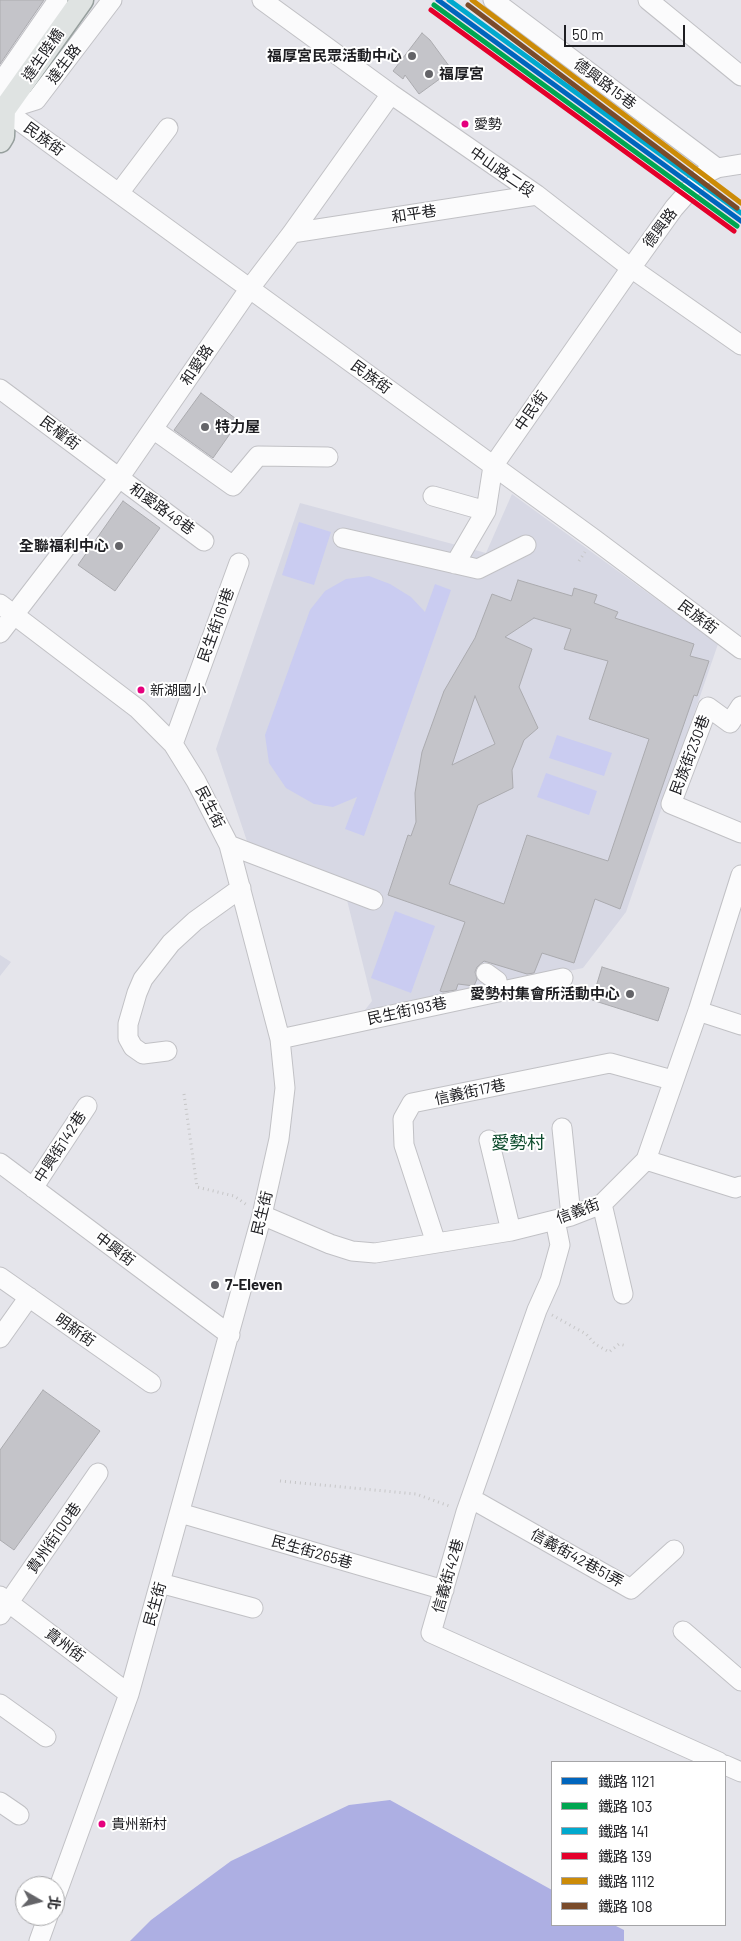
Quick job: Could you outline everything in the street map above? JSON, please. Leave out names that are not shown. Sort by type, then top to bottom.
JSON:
[{"type":"main road","name":"達生陸橋","points":[[1,109],[82,0]]},
{"type":"main road","points":[[0,141],[3,136],[1,109]]},
{"type":"street","points":[[1,109],[4,78],[58,0]]},
{"type":"street","name":"達生路","points":[[1,109],[36,100],[112,0]]},
{"type":"street","name":"中山路二段","points":[[262,0],[391,94],[537,195],[631,268],[741,346]]},
{"type":"street","name":"德興路15巷","points":[[494,0],[717,168]]},
{"type":"street","points":[[648,0],[741,76]]},
{"type":"street","name":"和愛路","points":[[0,633],[7,609],[120,478],[250,288],[292,233],[391,94]]},
{"type":"street","name":"民族街","points":[[1,109],[250,288],[741,649]]},
{"type":"street","points":[[119,193],[168,128]]},
{"type":"street","name":"德興路","points":[[631,268],[703,175],[717,168],[741,164]]},
{"type":"street","name":"和平巷","points":[[292,233],[537,195]]},
{"type":"street","name":"中民街","points":[[455,564],[486,511],[493,466],[631,268]]},
{"type":"street","name":"民權街","points":[[0,389],[120,478]]},
{"type":"street","points":[[153,429],[233,486],[258,456],[328,457]]},
{"type":"street","name":"和愛路48巷","points":[[120,478],[204,540]]},
{"type":"street","points":[[433,496],[486,511]]},
{"type":"street","points":[[343,538],[478,569],[526,545]]},
{"type":"street","name":"民生街161巷","points":[[173,744],[239,563]]},
{"type":"street","name":"民生街","points":[[7,609],[138,709],[173,744],[196,781],[229,845],[280,1039],[285,1088],[279,1139],[262,1214],[180,1513],[129,1694],[63,1876]]},
{"type":"street","name":"民族街230巷","points":[[741,706],[730,723],[708,707],[671,804],[741,832]]},
{"type":"street","points":[[229,845],[373,900]]},
{"type":"street","name":"信義街","points":[[262,1214],[352,1251],[374,1253],[510,1231],[563,1218],[602,1204],[646,1160],[672,1080],[698,1011],[741,875]]},
{"type":"street","points":[[167,1051],[143,1054],[133,1047],[128,1038],[128,1024],[143,980],[171,943],[195,921],[240,888]]},
{"type":"street","points":[[486,973],[498,981],[496,992]]},
{"type":"street","name":"民生街193巷","points":[[280,1039],[563,978]]},
{"type":"street","points":[[698,1011],[741,1025]]},
{"type":"street","name":"信義街17巷","points":[[436,1243],[404,1145],[403,1119],[412,1104],[610,1063],[672,1080]]},
{"type":"street","name":"中興街142巷","points":[[32,1188],[86,1106]]},
{"type":"street","name":"信義街42巷","points":[[562,1128],[563,1218],[560,1245],[550,1281],[537,1310],[469,1506],[431,1634],[717,1761]]},
{"type":"street","points":[[489,1140],[510,1231]]},
{"type":"street","points":[[646,1160],[735,1188],[741,1186]]},
{"type":"street","name":"中興街","points":[[0,1163],[230,1335]]},
{"type":"street","points":[[602,1204],[623,1294]]},
{"type":"street","name":"明新街","points":[[0,1277],[151,1383]]},
{"type":"street","points":[[0,1338],[29,1297]]},
{"type":"street","name":"貴州街100巷","points":[[3,1604],[98,1473]]},
{"type":"street","name":"信義街42巷51弄","points":[[469,1506],[631,1589],[674,1550]]},
{"type":"street","name":"民生街265巷","points":[[180,1513],[444,1590]]},
{"type":"street","points":[[160,1583],[253,1608]]},
{"type":"street","name":"貴州街","points":[[3,1604],[129,1694]]},
{"type":"street","points":[[683,1631],[741,1681]]},
{"type":"street","points":[[0,1704],[46,1737]]},
{"type":"street","points":[[726,1765],[741,1772]]},
{"type":"street","points":[[0,1802],[19,1816]]},
{"type":"street","points":[[39,1941],[44,1926]]},
{"type":"path","points":[[184,1094],[197,1187],[234,1196],[262,1214]]},
{"type":"path","points":[[537,1310],[561,1319],[609,1352],[619,1344],[627,1346]]},
{"type":"path","points":[[280,1481],[416,1494],[469,1506]]},
{"type":"shaded area","name":"新湖國小","points":[[512,494],[718,644],[626,912],[583,968],[361,1015],[372,1001],[346,896],[255,865],[216,749],[300,503],[486,553]]},
{"type":"shaded area","points":[[299,522],[331,532],[314,585],[282,575]]},
{"type":"shaded area","points":[[369,576],[390,584],[411,597],[425,612],[435,584],[451,590],[364,836],[345,829],[357,797],[333,807],[314,804],[286,788],[269,763],[265,735],[310,610],[325,591],[346,579]]},
{"type":"shaded area","points":[[557,735],[612,753],[604,776],[549,758]]},
{"type":"shaded area","points":[[546,773],[597,791],[589,815],[537,797]]},
{"type":"shaded area","points":[[395,911],[435,926],[411,993],[371,978]]},
{"type":"shaded area","points":[[0,955],[11,962],[0,976]]},
{"type":"shaded area","points":[[390,1800],[551,1889],[551,1926],[616,1926],[624,1930],[624,1941],[130,1941],[151,1920],[231,1861],[349,1805]]},
{"type":"building","points":[[0,0],[44,0],[0,64]]},
{"type":"building","points":[[422,33],[430,40],[452,70],[419,94],[405,75],[403,79],[393,71]]},
{"type":"building","name":"特力屋","points":[[201,393],[239,421],[213,458],[174,430]]},
{"type":"building","name":"全聯福利中心","points":[[123,501],[160,528],[115,591],[78,565]]},
{"type":"building","points":[[518,580],[572,596],[574,588],[597,595],[594,603],[618,612],[615,618],[694,644],[690,656],[709,661],[697,696],[694,695],[620,909],[595,899],[574,963],[542,953],[534,973],[527,974],[484,961],[477,967],[475,972],[477,979],[474,986],[458,984],[456,990],[443,992],[440,991],[465,922],[388,895],[408,835],[411,836],[416,822],[415,793],[422,752],[444,691],[475,638],[492,594],[511,601]],"holes":[[[534,618],[571,629],[564,649],[608,661],[589,719],[649,739],[608,861],[527,835],[504,904],[449,884],[478,805],[513,788],[512,770],[524,740],[538,728],[519,687],[532,649],[505,637]],[[475,696],[495,744],[452,765]]]},
{"type":"building","name":"愛勢村集會所活動中心","points":[[602,967],[669,988],[658,1021],[592,1000]]},
{"type":"building","points":[[43,1390],[100,1431],[14,1550],[0,1540],[0,1450]]},
{"type":"rail line","name":"1121","points":[[438,0],[741,221]]},
{"type":"rail line","name":"141","points":[[449,0],[741,213]]},
{"type":"rail line","name":"1112","points":[[472,0],[741,203]]},
{"type":"rail line","name":"103","points":[[434,5],[737,226]]},
{"type":"rail line","name":"108","points":[[468,5],[737,208]]},
{"type":"rail line","name":"139","points":[[431,10],[734,231]]},
{"type":"place","name":"福厚宮民眾活動中心","points":[[412,56]]},
{"type":"place","name":"福厚宮","points":[[429,74]]},
{"type":"place","name":"愛勢","points":[[465,124]]},
{"type":"place","name":"特力屋","points":[[205,427]]},
{"type":"place","name":"全聯福利中心","points":[[119,546]]},
{"type":"place","name":"新湖國小","points":[[141,690]]},
{"type":"place","name":"愛勢村集會所活動中心","points":[[630,994]]},
{"type":"place","name":"7-Eleven","points":[[215,1285]]},
{"type":"place","name":"貴州新村","points":[[102,1824]]},
{"type":"district","name":"愛勢村","points":[[518,1143]]}]
